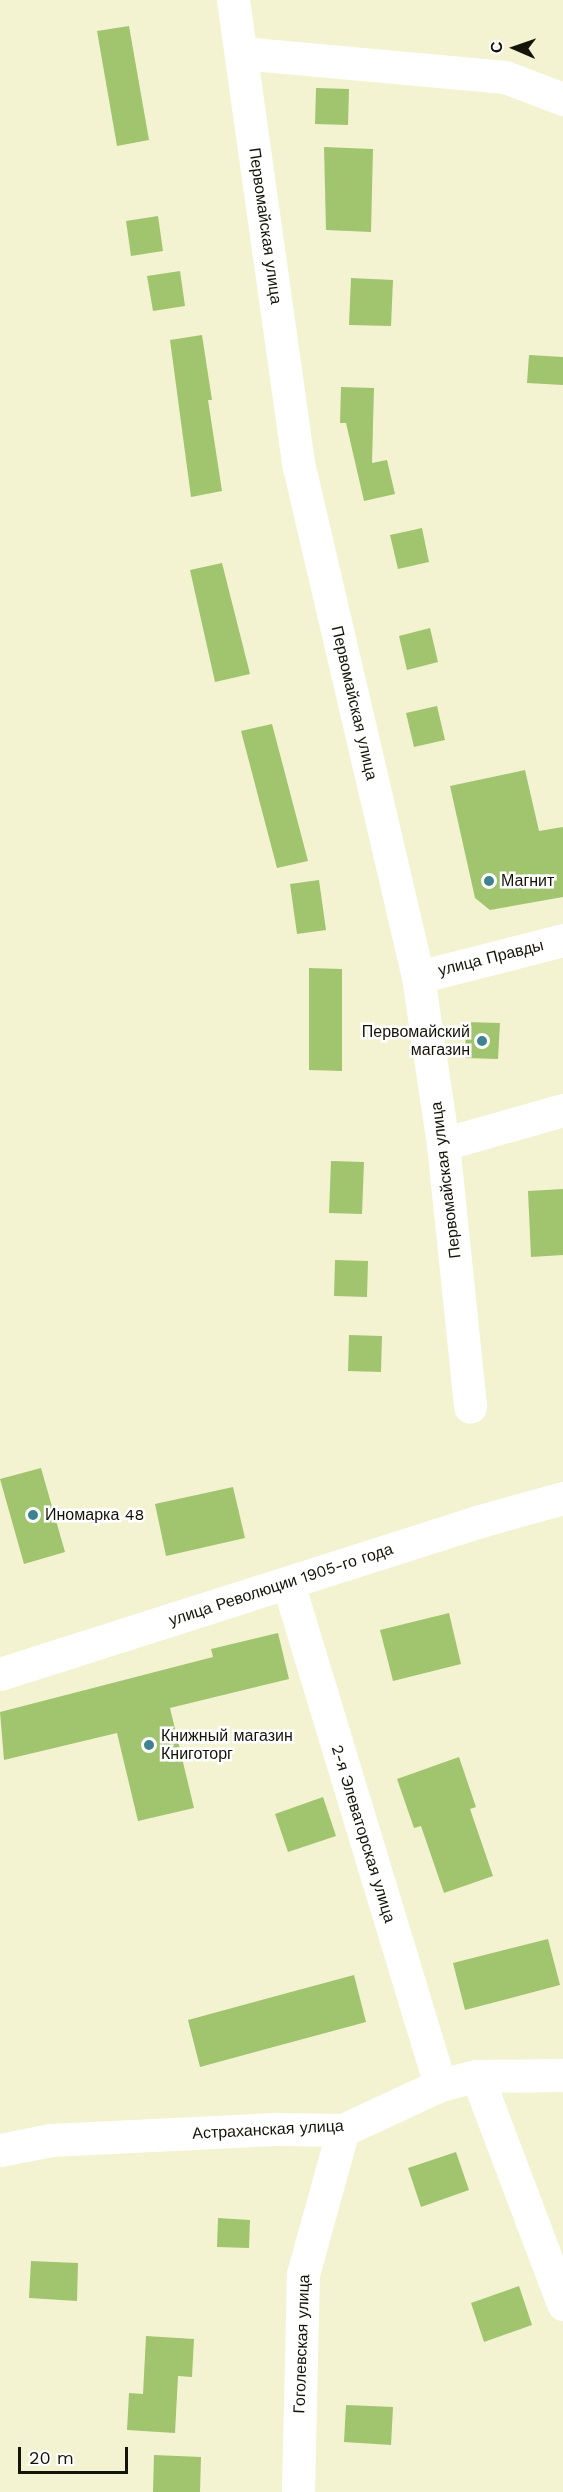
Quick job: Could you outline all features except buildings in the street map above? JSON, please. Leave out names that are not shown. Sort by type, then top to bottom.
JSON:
[{"type":"street","name":"Первомайская улица","points":[[233,0],[299,467],[418,976],[443,1144],[470,1407]]},
{"type":"street","points":[[241,53],[505,77],[562,96]]},
{"type":"street","name":"улица Правды","points":[[418,976],[563,940]]},
{"type":"street","points":[[443,1144],[563,1110]]},
{"type":"street","name":"улица Революции 1905-го года","points":[[0,1674],[563,1498]]},
{"type":"street","name":"2-я Элеваторская улица","points":[[288,1583],[440,2085]]},
{"type":"street","name":"Астраханская улица","points":[[0,2151],[51,2140],[280,2129],[343,2130],[440,2085],[477,2076],[563,2075]]},
{"type":"street","points":[[477,2076],[563,2304]]},
{"type":"street","name":"Гоголевская улица","points":[[298,2492],[303,2274],[343,2130]]},
{"type":"place","name":"Магнит","points":[[489,881]]},
{"type":"place","name":"Первомайский магазин","points":[[482,1041]]},
{"type":"place","name":"Иномарка 48","points":[[33,1515]]},
{"type":"place","name":"Книжный магазин Книготорг","points":[[149,1745]]}]
